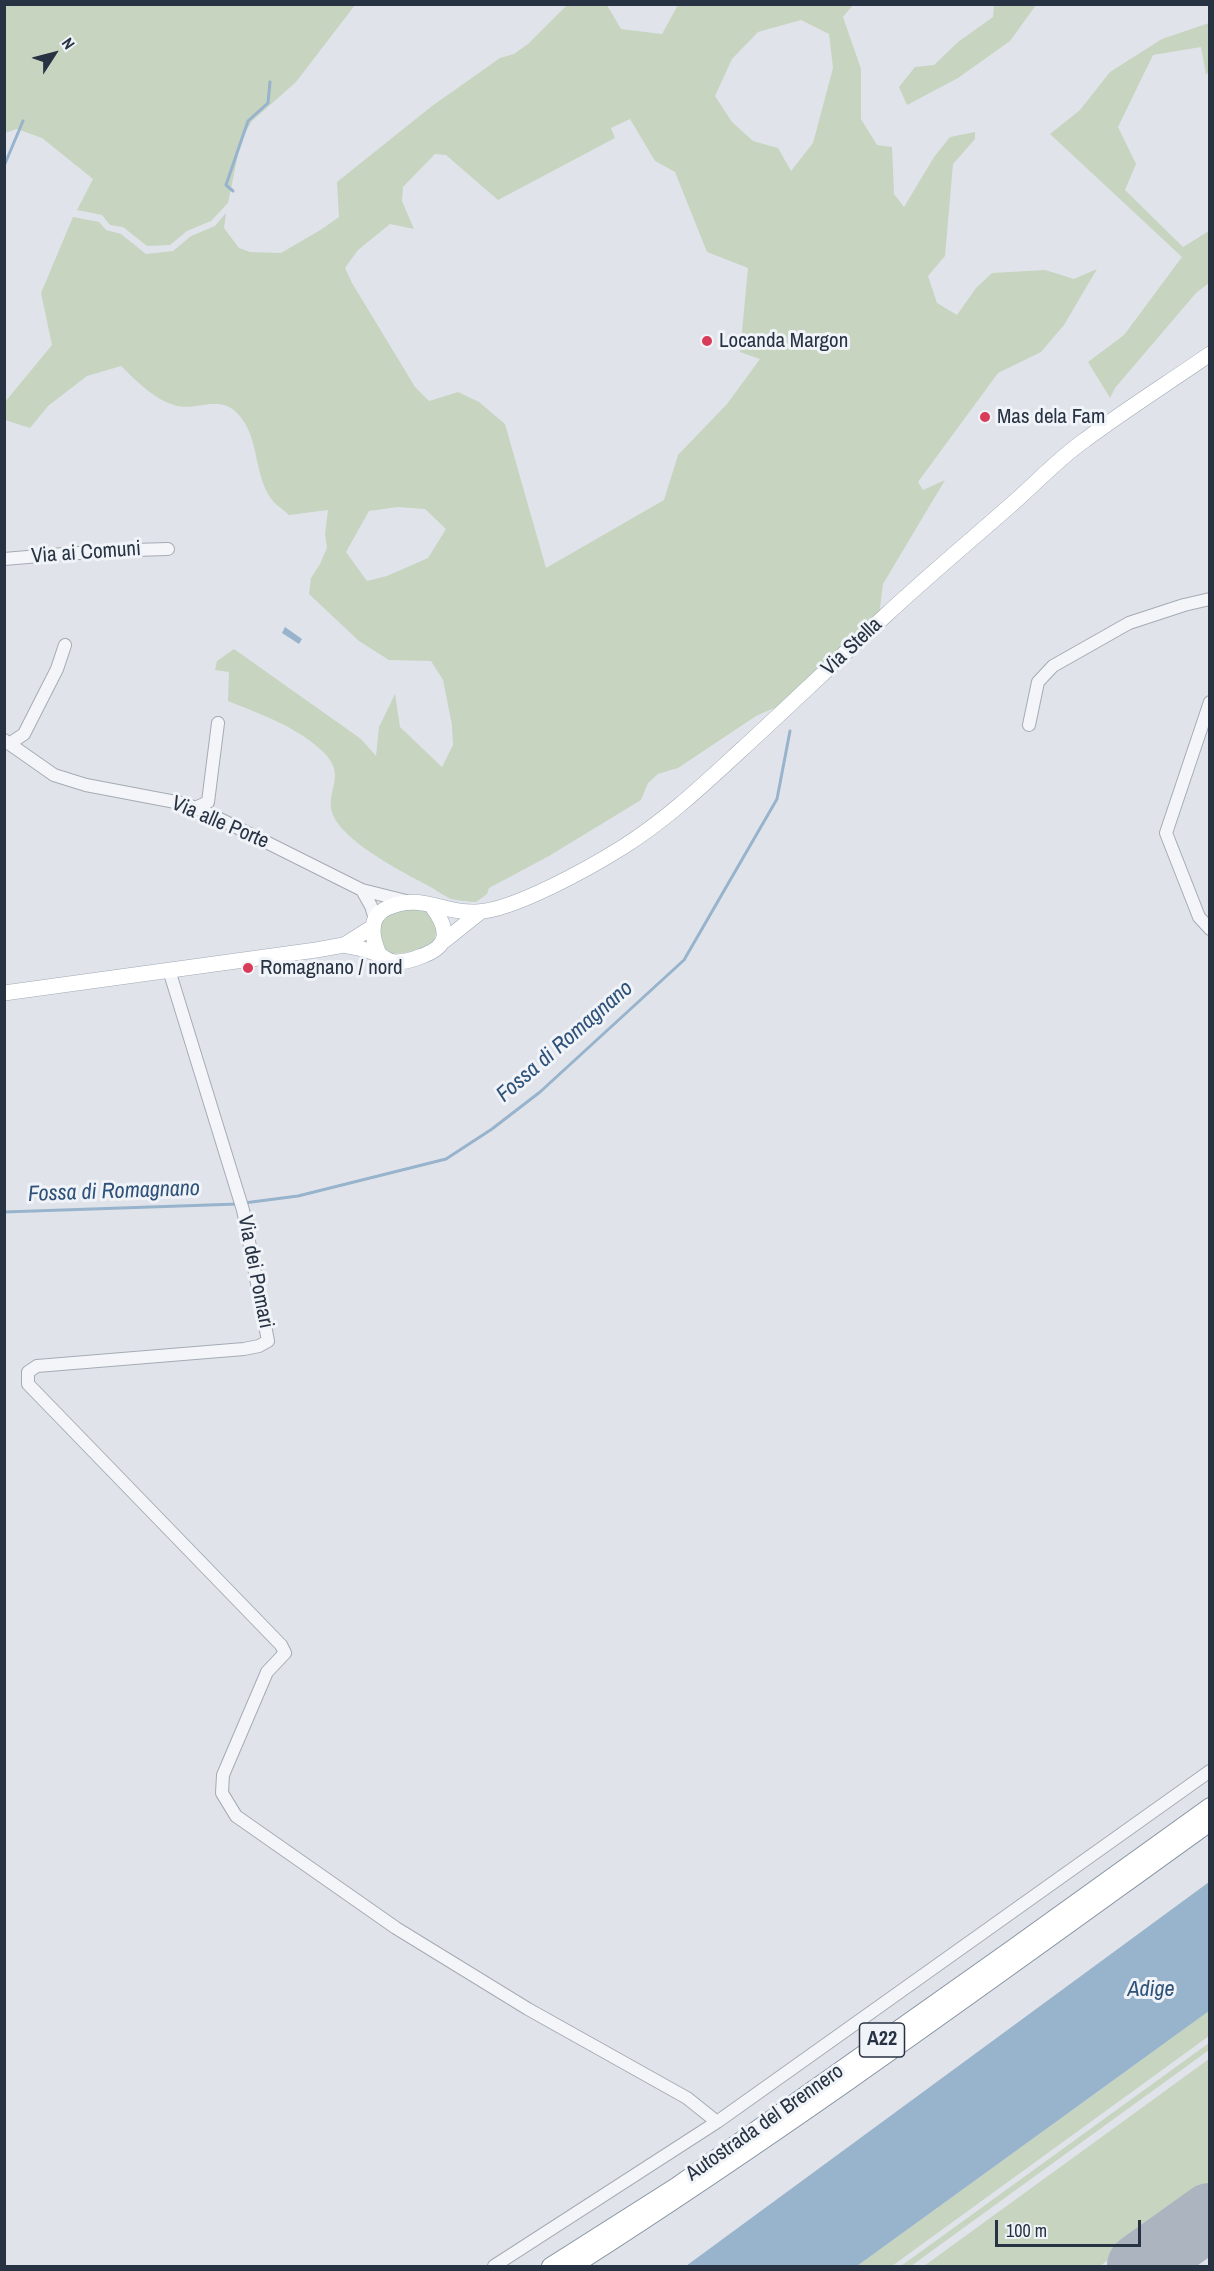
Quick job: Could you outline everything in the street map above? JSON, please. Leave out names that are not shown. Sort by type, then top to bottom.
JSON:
[{"type":"highway","name":"Autostrada del Brennero","points":[[550,2266],[676,2186],[1209,1806]]},
{"type":"highway","name":"Autostrada del Brennero","points":[[574,2266],[713,2176],[1209,1823]]},
{"type":"main road","name":"Via Stella","points":[[432,906],[479,912],[506,906],[592,865],[625,846],[682,804],[888,613],[1082,441],[1209,354]]},
{"type":"main road","points":[[344,945],[373,924],[384,909],[407,901],[417,901],[432,906],[442,920],[445,930],[444,941],[437,950],[414,959],[387,961],[379,954],[373,940],[373,924]]},
{"type":"main road","name":"Via Stella","points":[[444,941],[479,912]]},
{"type":"main road","points":[[4,993],[344,945],[379,954]]},
{"type":"street","name":"Via ai Comuni","points":[[4,559],[115,550],[168,549]]},
{"type":"street","points":[[1029,725],[1038,682],[1053,666],[1129,623],[1209,599]]},
{"type":"street","name":"Via alle Porte","points":[[65,645],[57,669],[24,734],[7,742],[54,776],[86,785],[142,794],[195,808],[362,890],[407,901]]},
{"type":"street","points":[[1209,702],[1166,833],[1199,917],[1209,929]]},
{"type":"street","points":[[195,808],[208,802],[218,723]]},
{"type":"street","points":[[362,890],[371,906],[373,924]]},
{"type":"street","name":"Via dei Pomari","points":[[169,970],[243,1210],[268,1341],[259,1346],[244,1349],[37,1366],[28,1372],[28,1384],[281,1645],[285,1653],[267,1672],[223,1775],[222,1793],[236,1815],[396,1928],[528,2008],[687,2098],[717,2122]]},
{"type":"street","points":[[494,2266],[717,2122],[1209,1771]]},
{"type":"green space","points":[[5,4],[355,5],[296,82],[252,121],[241,140],[228,203],[211,221],[187,231],[170,245],[147,246],[123,227],[110,225],[102,215],[77,210],[93,179],[42,138],[17,129],[5,133]]},
{"type":"green space","points":[[994,4],[1036,5],[1010,41],[958,78],[907,105],[899,87],[915,67],[934,65],[958,42],[993,17]]},
{"type":"green space","points":[[567,5],[607,5],[621,29],[662,34],[678,5],[853,5],[843,17],[861,69],[861,119],[877,145],[892,147],[894,194],[904,207],[934,157],[950,137],[975,132],[975,139],[953,164],[945,256],[928,276],[937,303],[957,315],[976,288],[992,273],[1045,270],[1074,279],[1097,269],[1064,325],[1041,352],[998,373],[918,482],[923,490],[945,480],[883,584],[879,616],[781,705],[756,716],[678,768],[658,774],[648,783],[641,800],[549,856],[489,888],[487,894],[476,902],[449,898],[372,854],[359,844],[337,823],[332,812],[331,797],[335,771],[327,756],[294,730],[228,701],[229,672],[215,670],[217,661],[234,649],[361,739],[376,756],[379,727],[395,694],[400,727],[442,767],[453,745],[452,725],[443,680],[431,661],[389,660],[359,641],[309,594],[311,578],[327,548],[325,534],[328,510],[289,515],[274,502],[261,478],[249,431],[235,411],[222,404],[184,407],[168,403],[147,390],[121,366],[87,376],[48,406],[30,428],[5,420],[5,402],[52,345],[41,293],[73,217],[99,222],[106,230],[121,234],[146,254],[173,251],[191,236],[215,226],[226,213],[224,228],[239,248],[250,252],[281,253],[339,217],[337,182],[432,106],[500,58],[514,54],[528,44]],"holes":[[[801,20],[829,34],[833,68],[813,143],[791,171],[778,148],[753,141],[732,122],[715,96],[732,59],[758,32]],[[630,119],[655,161],[675,172],[707,252],[748,268],[740,352],[760,359],[727,404],[678,455],[664,500],[546,568],[505,424],[479,402],[458,392],[429,401],[415,387],[345,268],[358,250],[390,224],[414,229],[402,201],[403,187],[435,154],[446,155],[498,200],[615,138],[611,128]],[[398,507],[425,509],[446,529],[428,558],[387,576],[367,581],[346,552],[369,511]]]},
{"type":"green space","points":[[1209,23],[1209,71],[1206,75],[1201,47],[1153,55],[1118,127],[1136,164],[1125,190],[1183,247],[1209,231],[1209,283],[1196,293],[1115,388],[1110,398],[1088,362],[1124,335],[1182,257],[1050,134],[1080,110],[1110,72],[1162,39]]},
{"type":"green space","points":[[409,909],[423,909],[431,915],[437,931],[433,943],[427,950],[393,954],[384,949],[378,925],[388,915]]},
{"type":"green space","points":[[1209,2011],[1209,2036],[892,2266],[857,2266]]},
{"type":"green space","points":[[1209,2043],[1209,2050],[911,2266],[901,2266]]},
{"type":"green space","points":[[1209,2059],[1209,2187],[1100,2266],[924,2266]]},
{"type":"water","points":[[285,627],[302,639],[299,644],[282,633]]},
{"type":"water","name":"Adige","points":[[1209,1882],[1209,2011],[857,2266],[686,2266]]},
{"type":"waterway","points":[[233,191],[226,185],[248,121],[268,103],[270,82]]},
{"type":"waterway","points":[[4,166],[23,121]]},
{"type":"waterway","name":"Fossa di Romagnano","points":[[244,1203],[298,1196],[446,1159],[492,1129],[540,1092],[684,960],[777,799],[790,731]]},
{"type":"waterway","name":"Fossa di Romagnano","points":[[4,1212],[238,1204]]},
{"type":"taxiway","points":[[1176,2262],[1174,2247],[1181,2237]]},
{"type":"taxiway","points":[[1140,2266],[1160,2257],[1170,2258],[1179,2266]]},
{"type":"runway","points":[[1140,2266],[1210,2216]]},
{"type":"place","name":"Locanda Margon","points":[[707,341]]},
{"type":"place","name":"Mas dela Fam","points":[[985,417]]},
{"type":"place","name":"Romagnano / nord","points":[[248,968]]}]
